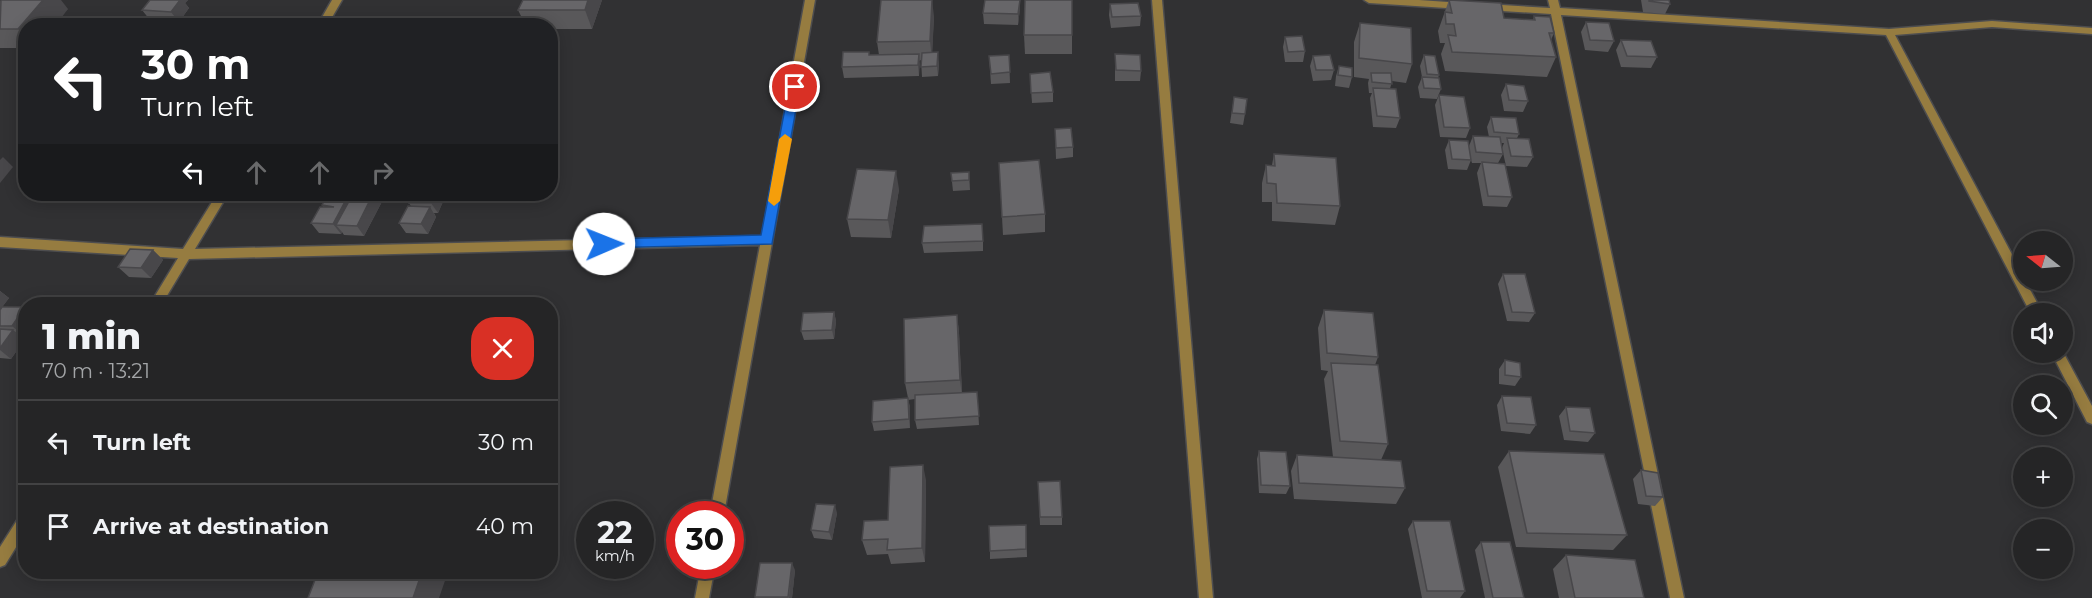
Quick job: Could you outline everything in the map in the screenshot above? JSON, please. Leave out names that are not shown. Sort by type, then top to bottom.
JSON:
[{"type":"street","points":[[327,18],[337,0]]},
{"type":"street","points":[[719,501],[810,0]]},
{"type":"street","points":[[1157,0],[1206,598]]},
{"type":"street","points":[[1369,0],[1554,5],[1889,32],[1992,24],[2092,31]]},
{"type":"street","points":[[1554,5],[1677,598]]},
{"type":"street","points":[[1889,32],[2031,303]]},
{"type":"street","points":[[160,297],[218,201]]},
{"type":"street","points":[[0,242],[187,254],[767,240]]},
{"type":"street","points":[[2063,363],[2092,418]]},
{"type":"street","points":[[0,560],[18,531]]},
{"type":"street","points":[[702,598],[706,579]]},
{"type":"building","points":[[1,0],[43,0],[27,18],[18,18],[18,29],[0,29]]},
{"type":"building","points":[[150,0],[180,0],[171,12],[142,10]]},
{"type":"building","points":[[523,0],[588,0],[585,10],[518,10]]},
{"type":"building","points":[[881,0],[932,0],[930,41],[877,42]]},
{"type":"building","points":[[985,0],[1020,0],[1018,14],[983,13]]},
{"type":"building","points":[[1025,0],[1072,0],[1072,35],[1024,35]]},
{"type":"building","points":[[1449,0],[1501,3],[1504,18],[1535,20],[1534,16],[1550,17],[1554,33],[1549,33],[1556,57],[1452,52],[1448,35],[1456,36],[1454,24],[1446,24],[1445,12],[1452,13]]},
{"type":"building","points":[[1669,0],[1670,4],[1649,1]]},
{"type":"building","points":[[1138,3],[1141,16],[1112,17],[1110,4]]},
{"type":"building","points":[[1586,22],[1609,23],[1614,41],[1590,40]]},
{"type":"building","points":[[1360,23],[1411,28],[1412,64],[1359,58]]},
{"type":"building","points":[[1302,36],[1305,51],[1288,52],[1285,37]]},
{"type":"building","points":[[1621,40],[1651,41],[1657,57],[1627,56]]},
{"type":"building","points":[[843,52],[869,52],[869,55],[919,54],[918,65],[842,67]]},
{"type":"building","points":[[938,52],[937,66],[921,67],[922,53]]},
{"type":"building","points":[[1115,54],[1140,55],[1141,71],[1116,70]]},
{"type":"building","points":[[1009,55],[1010,72],[991,74],[989,56]]},
{"type":"building","points":[[1330,55],[1334,70],[1316,70],[1313,56]]},
{"type":"building","points":[[1424,55],[1435,56],[1439,75],[1427,74]]},
{"type":"building","points":[[1339,66],[1352,68],[1352,77],[1338,75]]},
{"type":"building","points":[[1050,72],[1053,92],[1031,93],[1030,74]]},
{"type":"building","points":[[1371,73],[1391,73],[1392,84],[1372,82]]},
{"type":"building","points":[[1422,77],[1439,78],[1441,89],[1424,88]]},
{"type":"building","points":[[1506,84],[1524,86],[1528,101],[1509,100]]},
{"type":"building","points":[[1373,88],[1396,89],[1400,118],[1377,116]]},
{"type":"building","points":[[1439,95],[1464,97],[1470,128],[1444,127]]},
{"type":"building","points":[[1234,97],[1247,99],[1245,114],[1232,113]]},
{"type":"building","points":[[1491,117],[1516,118],[1519,134],[1494,132]]},
{"type":"building","points":[[1071,128],[1073,147],[1056,148],[1055,129]]},
{"type":"building","points":[[1473,136],[1500,137],[1503,154],[1476,152]]},
{"type":"building","points":[[1507,138],[1529,139],[1533,157],[1511,156]]},
{"type":"building","points":[[1449,140],[1468,141],[1471,160],[1452,159]]},
{"type":"building","points":[[1274,154],[1336,158],[1340,206],[1277,203],[1276,184],[1267,183],[1266,165],[1275,166]]},
{"type":"building","points":[[1039,160],[1045,214],[1002,217],[999,163]]},
{"type":"building","points":[[1482,162],[1505,164],[1512,197],[1488,196]]},
{"type":"building","points":[[857,169],[896,171],[888,220],[847,219]]},
{"type":"building","points":[[969,172],[969,180],[952,181],[951,173]]},
{"type":"building","points":[[324,201],[345,201],[333,224],[311,223],[320,207],[334,207],[322,205]]},
{"type":"building","points":[[349,201],[370,201],[357,226],[336,225]]},
{"type":"building","points":[[410,201],[432,201],[431,203],[409,203]]},
{"type":"building","points":[[408,206],[430,207],[421,224],[399,223]]},
{"type":"building","points":[[982,224],[983,241],[922,243],[924,226]]},
{"type":"building","points":[[130,249],[153,250],[141,268],[118,267]]},
{"type":"building","points":[[1503,274],[1525,274],[1535,313],[1512,312]]},
{"type":"building","points":[[2,307],[18,307],[18,317],[12,326],[0,326]]},
{"type":"building","points":[[1324,310],[1373,313],[1378,357],[1327,353]]},
{"type":"building","points":[[834,312],[832,330],[801,331],[803,313]]},
{"type":"building","points":[[957,315],[960,380],[905,383],[904,319]]},
{"type":"building","points":[[0,329],[13,330],[0,348]]},
{"type":"building","points":[[1505,360],[1520,363],[1521,377],[1505,375]]},
{"type":"building","points":[[1331,363],[1378,365],[1388,444],[1340,441]]},
{"type":"building","points":[[977,392],[979,416],[915,420],[915,395]]},
{"type":"building","points":[[1502,396],[1531,397],[1536,425],[1507,423]]},
{"type":"building","points":[[908,398],[909,419],[872,422],[873,401]]},
{"type":"building","points":[[1566,407],[1590,408],[1595,433],[1570,431]]},
{"type":"building","points":[[1259,451],[1286,452],[1290,486],[1261,485]]},
{"type":"building","points":[[1509,451],[1604,454],[1627,535],[1527,533]]},
{"type":"building","points":[[1297,455],[1401,461],[1405,488],[1299,483]]},
{"type":"building","points":[[923,465],[922,548],[887,550],[888,539],[862,540],[864,521],[888,520],[890,467]]},
{"type":"building","points":[[1641,470],[1658,473],[1663,497],[1646,496]]},
{"type":"building","points":[[1060,481],[1062,517],[1040,517],[1038,482]]},
{"type":"building","points":[[816,504],[835,505],[829,532],[811,530]]},
{"type":"building","points":[[1413,521],[1450,521],[1465,591],[1427,591]]},
{"type":"building","points":[[1026,525],[1026,549],[990,551],[989,526]]},
{"type":"building","points":[[1481,542],[1510,542],[1524,598],[1493,598]]},
{"type":"building","points":[[1566,555],[1635,560],[1644,598],[1575,598]]},
{"type":"building","points":[[760,563],[792,563],[788,597],[755,597]]},
{"type":"building","points":[[315,579],[420,579],[413,598],[308,598]]},
{"type":"slow traffic","points":[[774,201],[785,139]]},
{"type":"route","points":[[604,244],[767,240],[795,87]]}]
